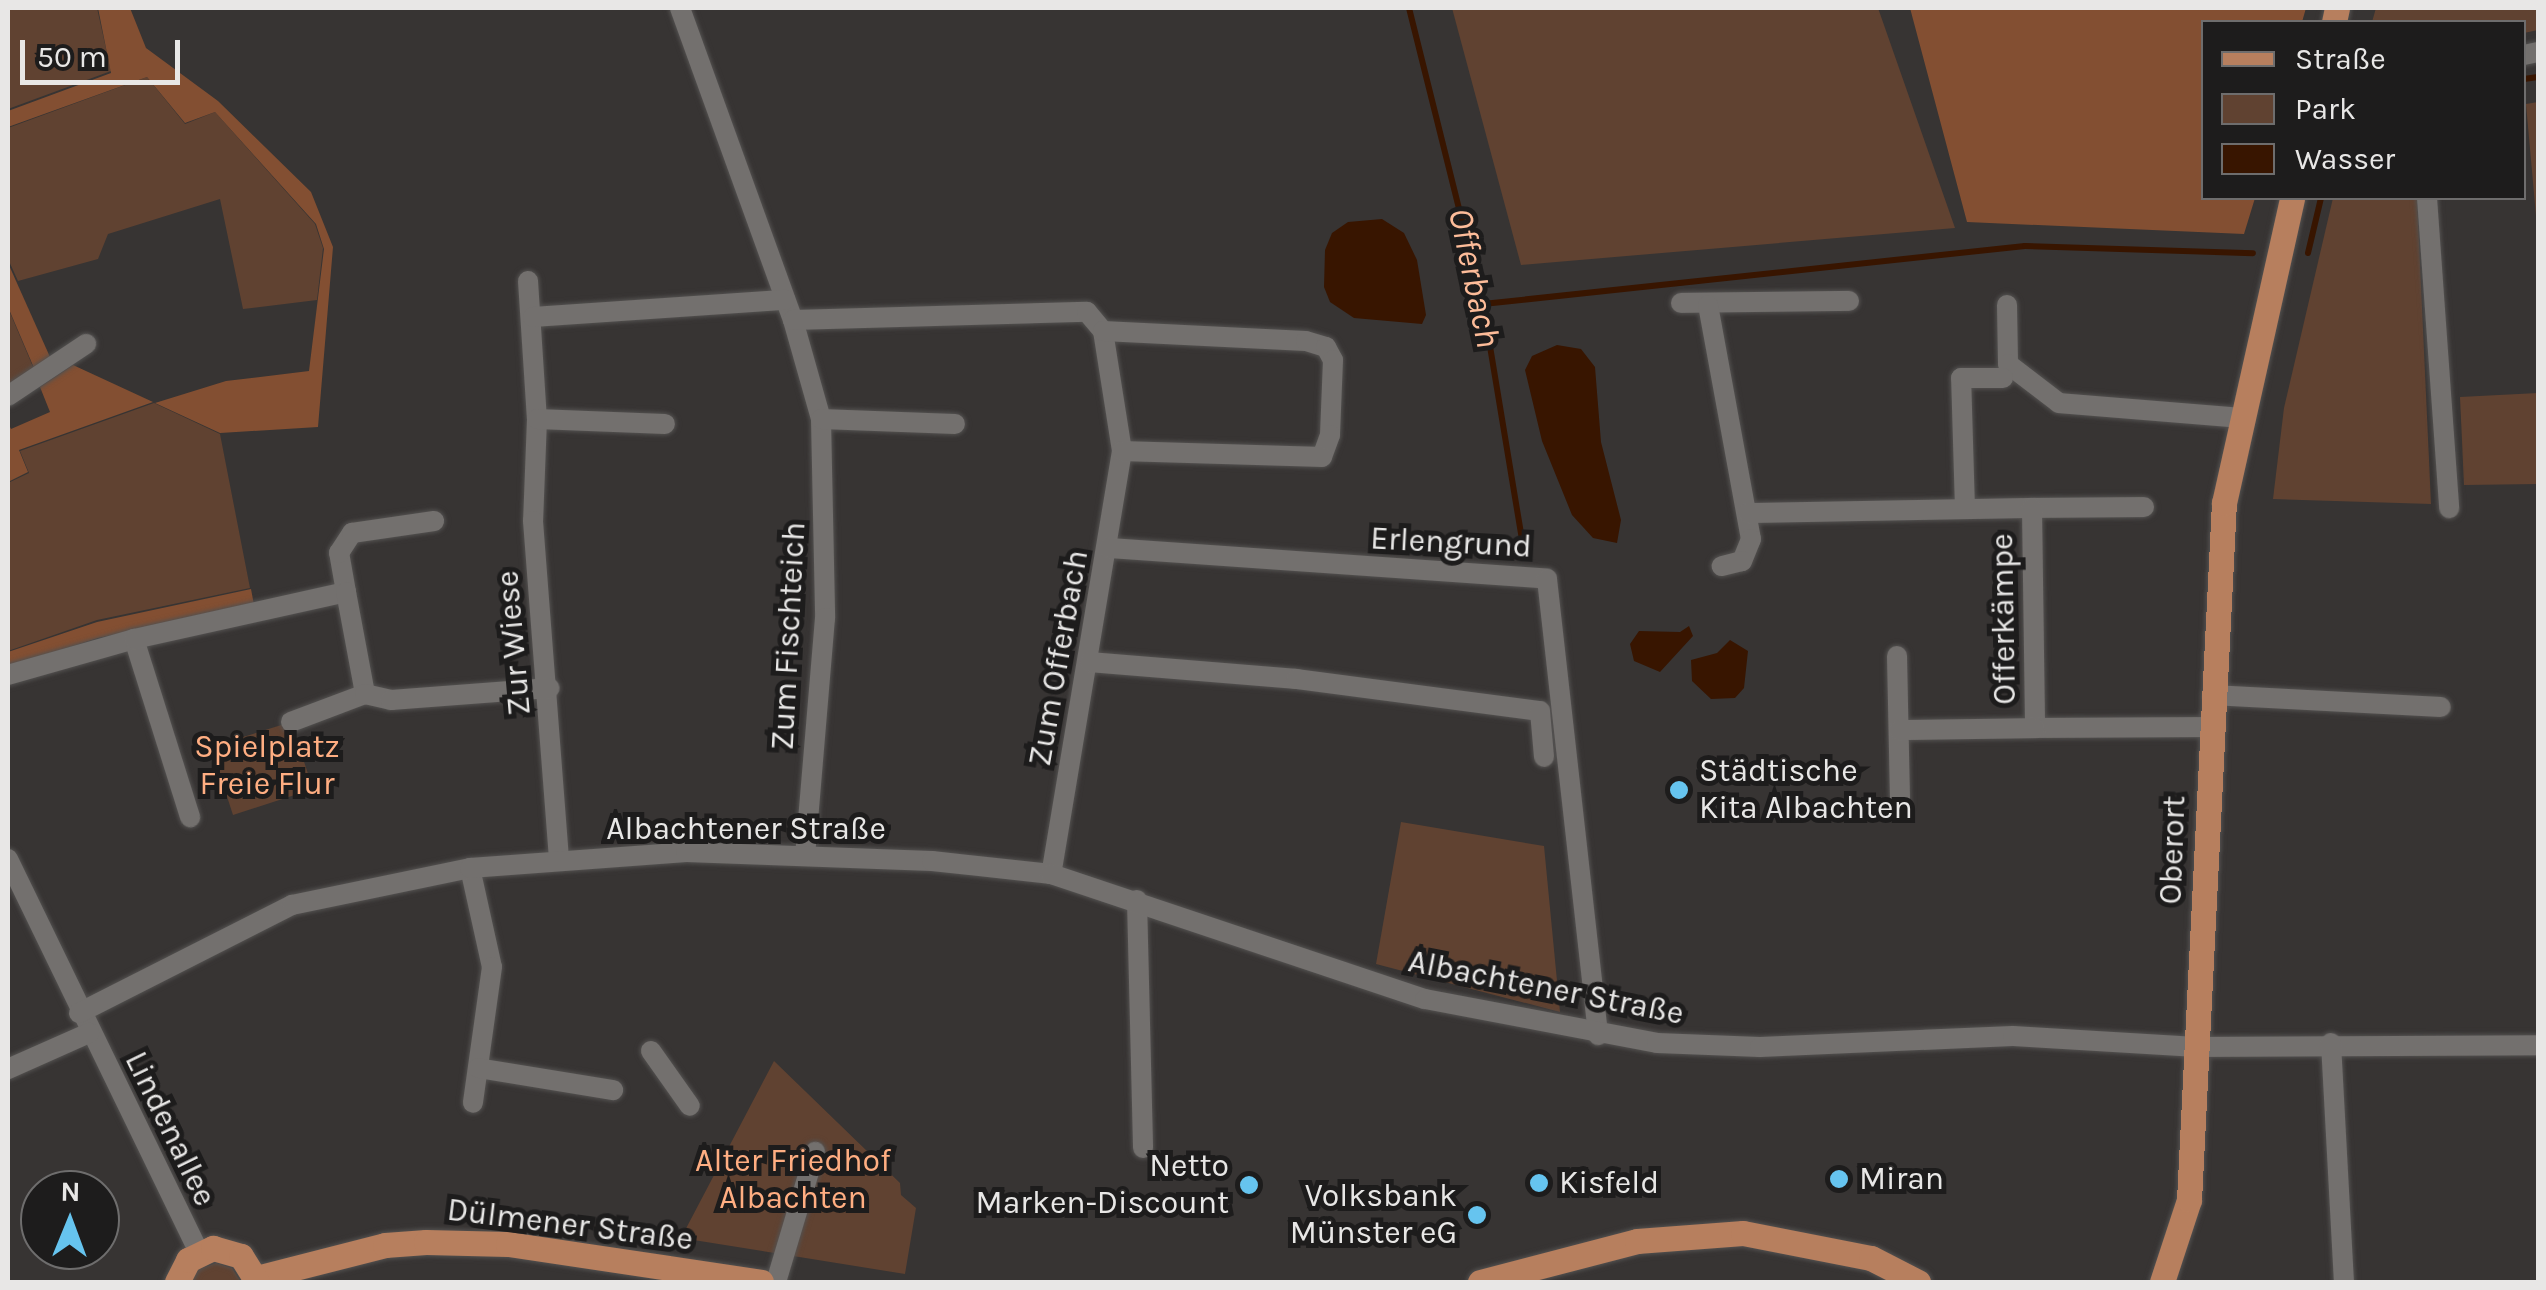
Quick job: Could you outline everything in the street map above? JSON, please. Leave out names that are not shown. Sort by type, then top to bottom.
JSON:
[{"type":"main road","name":"Oberort","points":[[2162,1282],[2189,1200],[2218,566],[2241,418],[2292,200]]},
{"type":"main road","points":[[1480,1282],[1637,1241],[1743,1233],[1856,1254],[1918,1282]]},
{"type":"main road","name":"Dülmener Straße","points":[[198,1252],[228,1249],[257,1280],[385,1245],[426,1242],[524,1246],[761,1282]]},
{"type":"main road","points":[[177,1282],[198,1252]]},
{"type":"street","name":"Zum Fischteich","points":[[680,8],[789,310],[821,419],[826,618],[805,855]]},
{"type":"street","points":[[2427,200],[2449,508]]},
{"type":"street","name":"Zur Wiese","points":[[528,281],[534,317],[537,419],[533,521],[550,688],[559,861]]},
{"type":"street","points":[[1681,302],[1848,301]]},
{"type":"street","points":[[1708,304],[1748,513],[1748,553],[1722,566]]},
{"type":"street","points":[[2008,305],[2008,364],[2059,403],[2241,418]]},
{"type":"street","points":[[534,317],[789,310],[1087,312],[1103,330],[1306,341],[1326,346],[1333,360],[1330,435],[1322,457],[1122,451]]},
{"type":"street","name":"Zum Offerbach","points":[[1051,874],[1090,662],[1122,451],[1103,330]]},
{"type":"street","points":[[8,396],[57,369],[86,344]]},
{"type":"street","name":"Offerkämpe","points":[[1964,509],[1961,378],[2002,378]]},
{"type":"street","points":[[537,419],[666,424]]},
{"type":"street","points":[[821,419],[955,424]]},
{"type":"street","name":"Offerkämpe","points":[[1748,513],[2144,507]]},
{"type":"street","name":"Offerkämpe","points":[[2032,508],[2035,728]]},
{"type":"street","points":[[364,694],[339,553],[352,533],[434,521]]},
{"type":"street","name":"Erlengrund","points":[[1109,548],[1547,579],[1598,1035]]},
{"type":"street","points":[[8,675],[134,639],[346,592]]},
{"type":"street","points":[[134,639],[190,816]]},
{"type":"street","points":[[1897,656],[1900,804]]},
{"type":"street","points":[[1090,662],[1296,679],[1540,711],[1544,757]]},
{"type":"street","points":[[292,722],[364,694],[391,700],[550,688]]},
{"type":"street","points":[[2212,695],[2441,707]]},
{"type":"street","name":"Offerkämpe","points":[[1899,730],[2210,727]]},
{"type":"street","name":"Albachtener Straße","points":[[79,1013],[292,906],[470,868],[686,852],[805,855],[1051,874],[1138,900],[1296,961],[1388,988],[1598,1035],[1712,1048],[2012,1036],[2198,1047],[2332,1043],[2538,1045]]},
{"type":"street","name":"Lindenallee","points":[[8,859],[79,1013],[198,1252]]},
{"type":"street","points":[[470,868],[492,967],[473,1103]]},
{"type":"street","points":[[1138,900],[1143,1148]]},
{"type":"street","name":"Lindenallee","points":[[8,1069],[89,1033]]},
{"type":"street","points":[[2332,1043],[2344,1282]]},
{"type":"street","points":[[651,1051],[690,1106]]},
{"type":"street","points":[[478,1068],[613,1090]]},
{"type":"street","points":[[776,1282],[814,1152]]},
{"type":"green space","points":[[8,8],[97,8],[111,71],[8,109]]},
{"type":"green space","points":[[1452,8],[1878,8],[1955,228],[1521,265]]},
{"type":"green space","points":[[2376,8],[2538,8],[2538,30],[2526,33],[2526,20],[2373,20]]},
{"type":"green space","points":[[147,77],[185,124],[215,112],[315,224],[323,248],[317,300],[243,309],[220,199],[108,234],[98,259],[18,281],[8,259],[8,128]]},
{"type":"green space","points":[[2538,102],[2538,238],[2526,104]]},
{"type":"green space","points":[[2333,200],[2417,200],[2431,504],[2273,499],[2284,408]]},
{"type":"green space","points":[[8,308],[36,374],[8,387]]},
{"type":"green space","points":[[2538,393],[2538,484],[2464,485],[2460,397]]},
{"type":"green space","points":[[154,403],[220,434],[250,588],[97,620],[8,651],[8,483],[29,473],[20,451]]},
{"type":"green space","name":"Spielplatz Freie Flur","points":[[291,722],[313,789],[233,815],[211,747]]},
{"type":"green space","points":[[1401,822],[1544,846],[1560,1012],[1376,964]]},
{"type":"green space","name":"Alter Friedhof Albachten","points":[[774,1061],[900,1183],[901,1195],[916,1208],[905,1274],[681,1238]]},
{"type":"green space","points":[[216,1263],[232,1268],[241,1282],[191,1282],[199,1269]]},
{"type":"shaded area","points":[[98,8],[130,8],[146,48],[218,101],[311,192],[333,247],[318,427],[220,433],[155,403],[226,381],[309,371],[324,249],[316,224],[215,112],[185,123],[147,77],[8,127],[8,111],[111,73]]},
{"type":"shaded area","points":[[1910,8],[2306,8],[2303,20],[2201,20],[2201,200],[2254,200],[2244,234],[1967,222]]},
{"type":"shaded area","points":[[8,263],[54,366],[37,375],[8,307]]},
{"type":"shaded area","points":[[73,365],[153,402],[19,450],[28,472],[8,482],[8,423],[11,429],[50,412],[40,387]]},
{"type":"shaded area","points":[[251,589],[254,605],[98,638],[8,667],[8,652],[97,622]]},
{"type":"water","points":[[1382,219],[1404,233],[1417,260],[1426,315],[1422,324],[1354,318],[1330,302],[1324,287],[1325,250],[1332,233],[1348,222]]},
{"type":"water","points":[[1557,345],[1581,349],[1595,367],[1601,442],[1621,520],[1617,543],[1593,538],[1572,515],[1542,441],[1525,370],[1532,356]]},
{"type":"water","points":[[1689,626],[1693,636],[1660,672],[1634,661],[1630,644],[1639,631],[1680,632]]},
{"type":"water","points":[[1730,640],[1748,651],[1744,688],[1735,698],[1711,699],[1692,681],[1691,660],[1717,653]]},
{"type":"waterway","name":"Offerbach","points":[[1409,8],[1483,304],[1524,552]]},
{"type":"waterway","points":[[2526,79],[2538,77]]},
{"type":"waterway","points":[[2308,253],[2321,200]]},
{"type":"waterway","points":[[1483,304],[2025,246],[2253,253]]},
{"type":"place","name":"Städtische Kita Albachten","points":[[1679,790]]},
{"type":"place","name":"Miran","points":[[1839,1179]]},
{"type":"place","name":"Kisfeld","points":[[1539,1183]]},
{"type":"place","name":"Netto Marken-Discount","points":[[1249,1185]]},
{"type":"place","name":"Volksbank Münster eG","points":[[1477,1215]]}]
